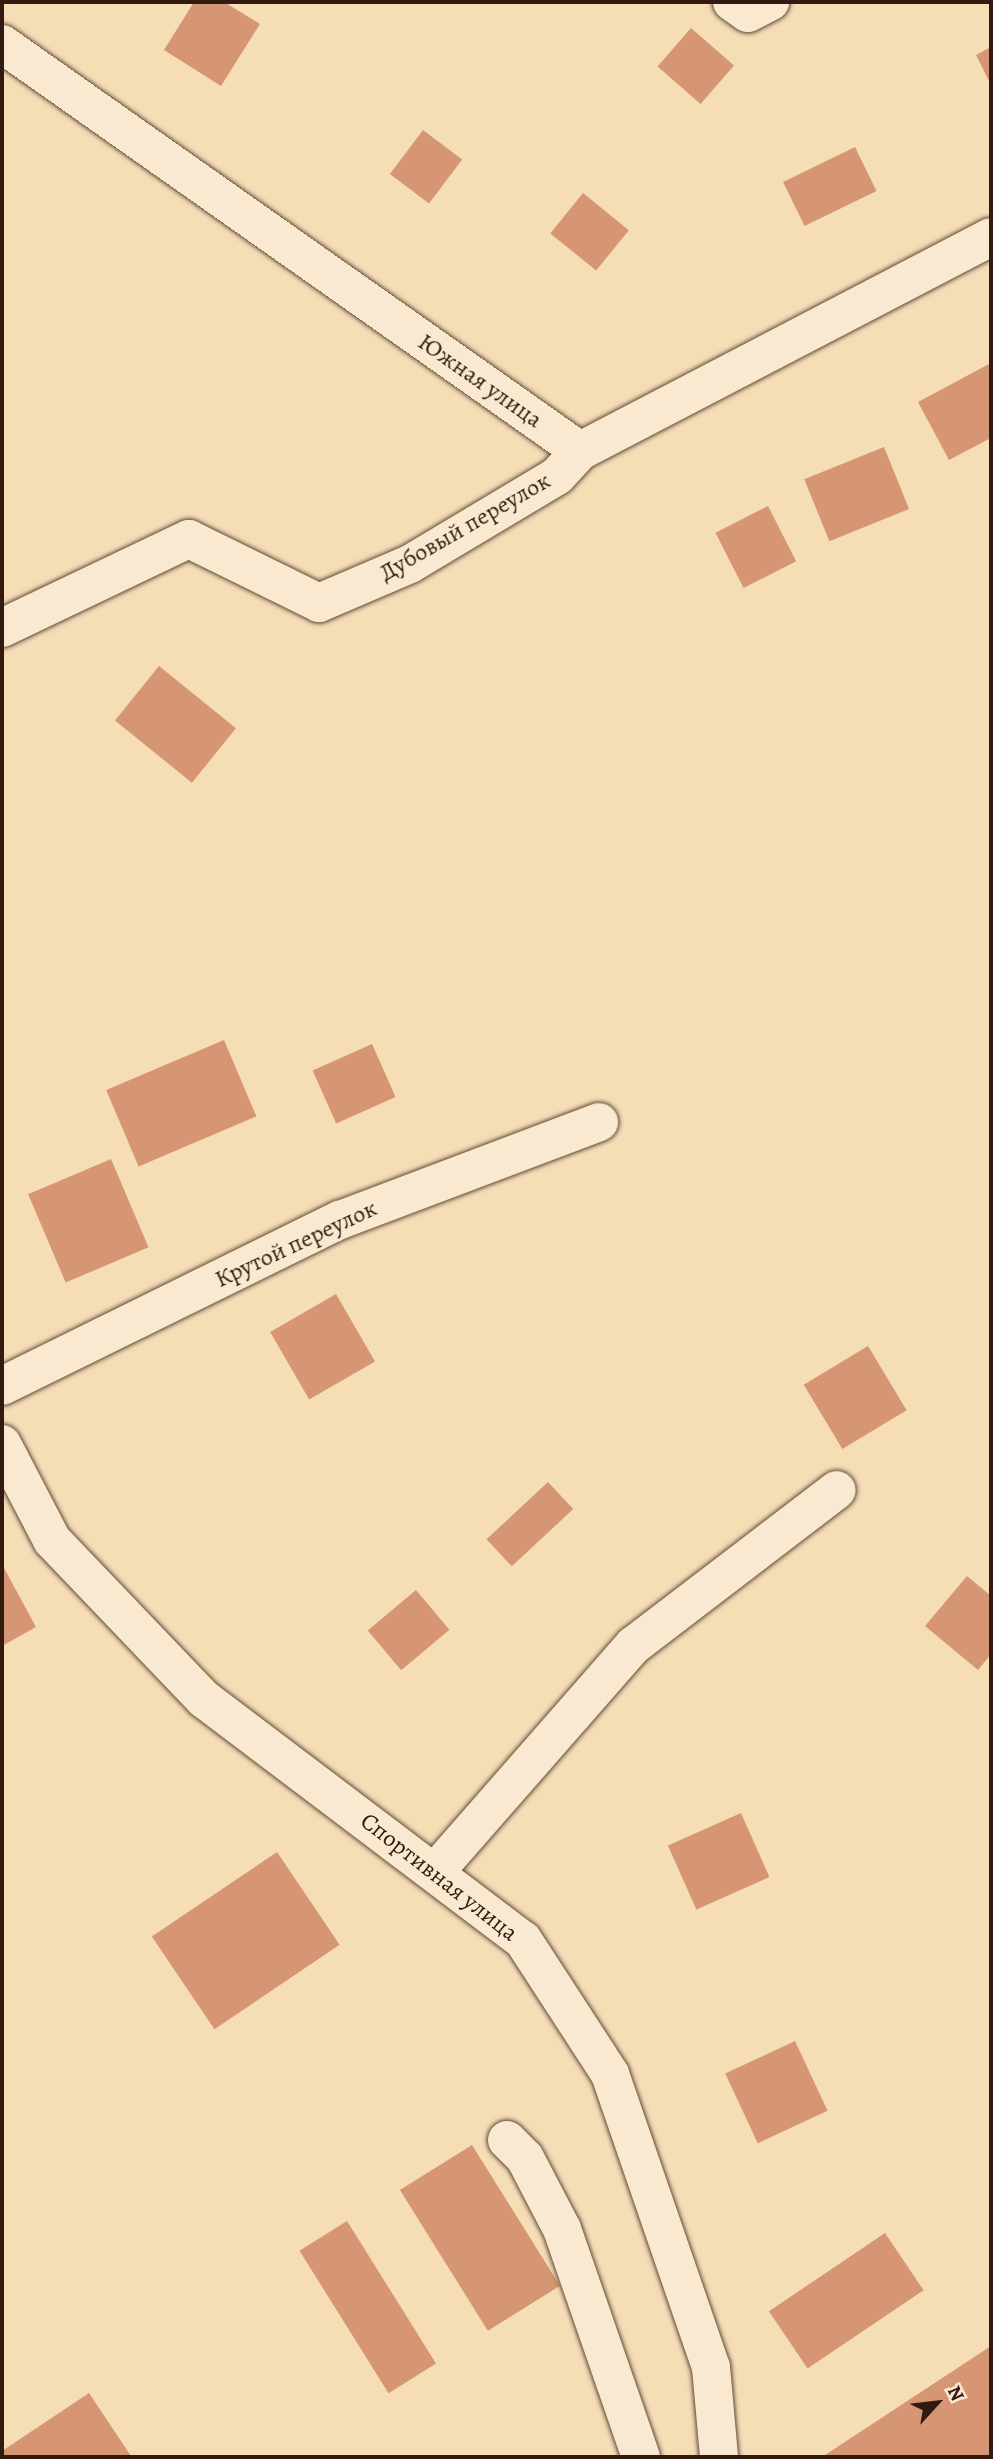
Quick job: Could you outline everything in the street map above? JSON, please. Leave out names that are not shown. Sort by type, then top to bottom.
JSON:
[{"type":"street","points":[[732,2],[748,13],[770,2]]},
{"type":"street","name":"Южная улица","points":[[2,44],[580,451]]},
{"type":"street","points":[[580,451],[991,237]]},
{"type":"street","name":"Дубовый переулок","points":[[2,628],[189,539],[319,603],[410,564],[558,476],[580,451]]},
{"type":"street","name":"Крутой переулок","points":[[2,1386],[340,1220],[599,1122]]},
{"type":"street","name":"Спортивная улица","points":[[2,1444],[52,1540],[204,1699],[523,1940],[610,2074],[712,2367],[719,2457]]},
{"type":"street","points":[[435,1872],[634,1645],[837,1490]]},
{"type":"street","points":[[507,2140],[525,2158],[562,2229],[641,2457]]},
{"type":"building","points":[[194,2],[224,2],[260,24],[221,86],[164,50]]},
{"type":"building","points":[[691,28],[734,65],[701,104],[658,66]]},
{"type":"building","points":[[991,47],[991,85],[976,55]]},
{"type":"building","points":[[423,130],[462,159],[429,203],[390,174]]},
{"type":"building","points":[[855,147],[876,191],[805,226],[783,182]]},
{"type":"building","points":[[583,193],[629,230],[596,271],[550,233]]},
{"type":"building","points":[[989,364],[991,438],[949,460],[918,402]]},
{"type":"building","points":[[884,447],[909,509],[829,541],[804,479]]},
{"type":"building","points":[[768,506],[796,561],[744,588],[715,533]]},
{"type":"building","points":[[159,666],[236,728],[192,783],[115,720]]},
{"type":"building","points":[[224,1040],[256,1116],[139,1166],[106,1090]]},
{"type":"building","points":[[372,1044],[396,1097],[336,1123],[313,1070]]},
{"type":"building","points":[[111,1159],[149,1247],[66,1283],[28,1194]]},
{"type":"building","points":[[336,1294],[375,1362],[309,1400],[270,1332]]},
{"type":"building","points":[[868,1346],[907,1410],[842,1449],[804,1385]]},
{"type":"building","points":[[548,1482],[573,1509],[512,1566],[487,1539]]},
{"type":"building","points":[[4,1568],[36,1627],[2,1646],[2,1570]]},
{"type":"building","points":[[967,1576],[991,1596],[991,1654],[978,1670],[925,1626]]},
{"type":"building","points":[[416,1590],[449,1630],[401,1670],[368,1630]]},
{"type":"building","points":[[741,1813],[769,1877],[696,1909],[668,1846]]},
{"type":"building","points":[[277,1852],[340,1945],[214,2029],[152,1936]]},
{"type":"building","points":[[795,2041],[828,2111],[758,2143],[725,2074]]},
{"type":"building","points":[[472,2145],[560,2286],[488,2331],[400,2190]]},
{"type":"building","points":[[347,2221],[436,2363],[389,2393],[300,2251]]},
{"type":"building","points":[[885,2233],[924,2290],[808,2368],[769,2311]]},
{"type":"building","points":[[991,2346],[991,2457],[822,2457]]},
{"type":"building","points":[[89,2393],[131,2456],[2,2457],[2,2451]]}]
